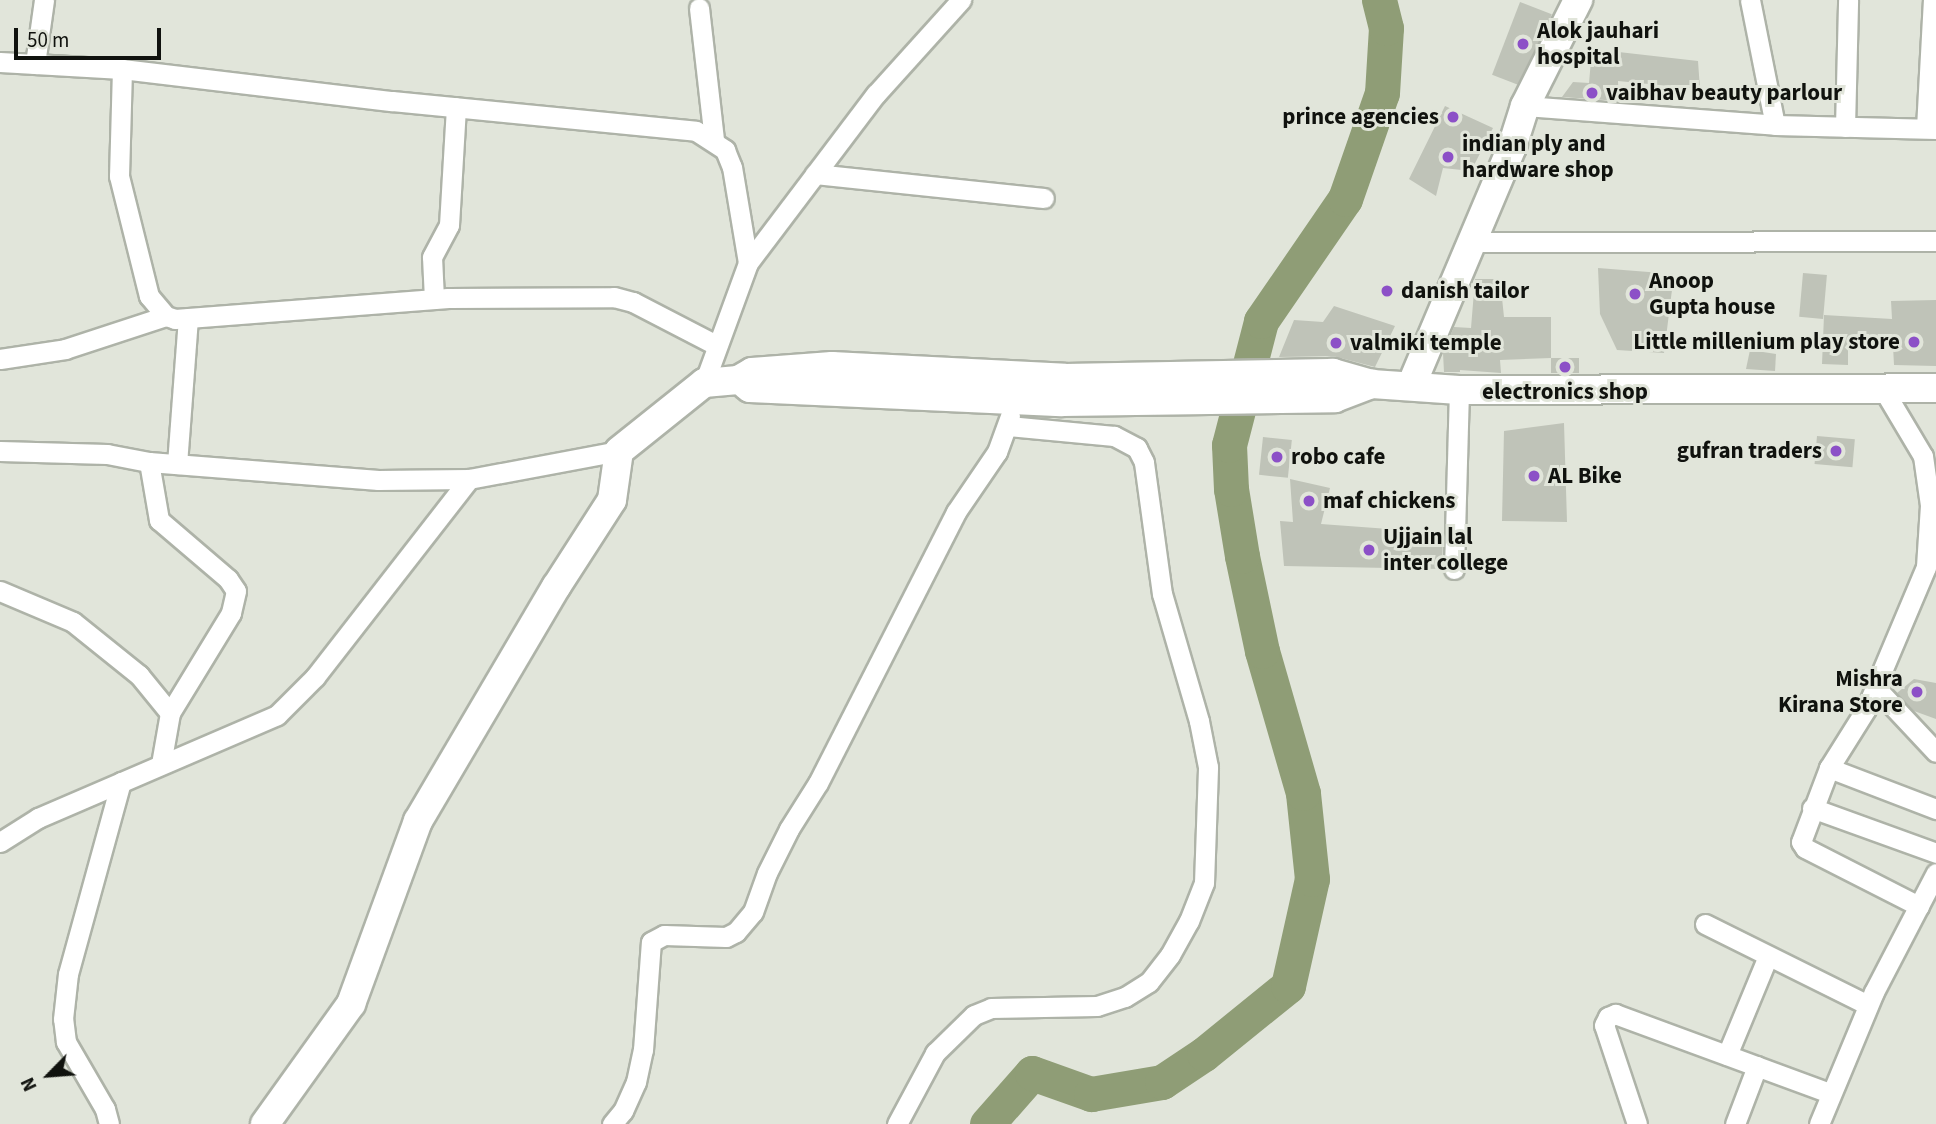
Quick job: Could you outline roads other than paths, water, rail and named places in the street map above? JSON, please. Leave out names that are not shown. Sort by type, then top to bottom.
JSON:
[{"type":"street","points":[[35,64],[44,0]]},
{"type":"street","points":[[704,383],[748,263],[876,94],[961,0]]},
{"type":"street","points":[[1410,386],[1472,242],[1525,106],[1578,0]]},
{"type":"street","points":[[1750,0],[1775,125]]},
{"type":"street","points":[[1845,127],[1848,0]]},
{"type":"street","points":[[1525,106],[1775,125],[1931,129],[1933,0]]},
{"type":"street","points":[[699,8],[714,140]]},
{"type":"street","points":[[0,62],[122,69],[696,131],[726,150],[732,167],[748,263]]},
{"type":"street","points":[[122,69],[119,176],[149,296],[166,316]]},
{"type":"street","points":[[434,299],[432,257],[449,225],[456,107]]},
{"type":"street","points":[[815,174],[1044,198]]},
{"type":"street","points":[[1472,242],[1936,241]]},
{"type":"street","points":[[0,359],[65,349],[166,316],[188,318],[434,299],[614,297],[633,302],[716,345]]},
{"type":"street","points":[[177,464],[188,318]]},
{"type":"street","points":[[0,451],[107,454],[149,462],[378,480],[470,480],[619,451],[704,383],[738,380],[752,372],[832,366],[1063,390],[1373,384],[1459,390],[1936,388]]},
{"type":"street","points":[[738,380],[750,388],[1014,398],[1063,390]]},
{"type":"street","points":[[1883,389],[1923,456],[1930,505],[1926,567],[1866,709],[1829,768],[1801,838],[1805,848],[1927,900]]},
{"type":"street","points":[[1454,569],[1459,390]]},
{"type":"street","points":[[612,1124],[623,1111],[636,1082],[643,1050],[651,942],[664,935],[726,937],[736,932],[749,918],[789,830],[818,783],[956,512],[996,452],[1008,426],[1014,398]]},
{"type":"street","points":[[897,1124],[935,1053],[974,1015],[991,1008],[1097,1006],[1125,997],[1149,982],[1183,932],[1204,883],[1208,767],[1199,721],[1162,594],[1144,462],[1137,448],[1114,436],[1008,426]]},
{"type":"street","points":[[265,1124],[351,1004],[418,821],[556,587],[612,500],[619,451]]},
{"type":"street","points":[[149,462],[159,520],[228,579],[236,590],[231,613],[170,713],[161,764]]},
{"type":"street","points":[[0,842],[38,818],[161,764],[257,726],[277,715],[315,677],[470,480]]},
{"type":"street","points":[[0,591],[73,622],[139,676],[170,713]]},
{"type":"street","points":[[1875,687],[1936,752]]},
{"type":"street","points":[[1829,768],[1936,809]]},
{"type":"street","points":[[109,1124],[105,1109],[66,1042],[63,1018],[68,974],[121,782]]},
{"type":"street","points":[[1812,808],[1936,853]]},
{"type":"street","points":[[1819,1124],[1868,1005],[1927,900],[1936,873]]},
{"type":"street","points":[[1705,925],[1868,1005]]},
{"type":"street","points":[[1727,1055],[1769,956]]},
{"type":"street","points":[[1637,1124],[1604,1025],[1608,1017],[1615,1014],[1830,1093]]},
{"type":"street","points":[[1735,1124],[1757,1066]]},
{"type":"waterway","points":[[987,1124],[1032,1073],[1091,1094],[1162,1082],[1204,1054],[1288,986],[1312,879],[1303,793],[1262,651],[1231,489],[1229,445],[1261,321],[1345,199],[1382,93],[1386,28],[1379,0]]},
{"type":"place","name":"Alok jauhari hospital","points":[[1523,44]]},
{"type":"place","name":"vaibhav beauty parlour","points":[[1592,93]]},
{"type":"place","name":"prince agencies","points":[[1453,117]]},
{"type":"place","name":"indian ply and hardware shop","points":[[1448,157]]},
{"type":"place","name":"danish tailor","points":[[1387,291]]},
{"type":"place","name":"Anoop Gupta house","points":[[1635,294]]},
{"type":"place","name":"Little millenium play store","points":[[1914,342]]},
{"type":"place","name":"valmiki temple","points":[[1336,343]]},
{"type":"place","name":"electronics shop","points":[[1565,367]]},
{"type":"place","name":"gufran traders","points":[[1836,451]]},
{"type":"place","name":"robo cafe","points":[[1277,457]]},
{"type":"place","name":"AL Bike","points":[[1534,476]]},
{"type":"place","name":"maf chickens","points":[[1309,501]]},
{"type":"place","name":"Ujjain lal inter college","points":[[1369,550]]},
{"type":"place","name":"Mishra Kirana Store","points":[[1917,692]]}]
